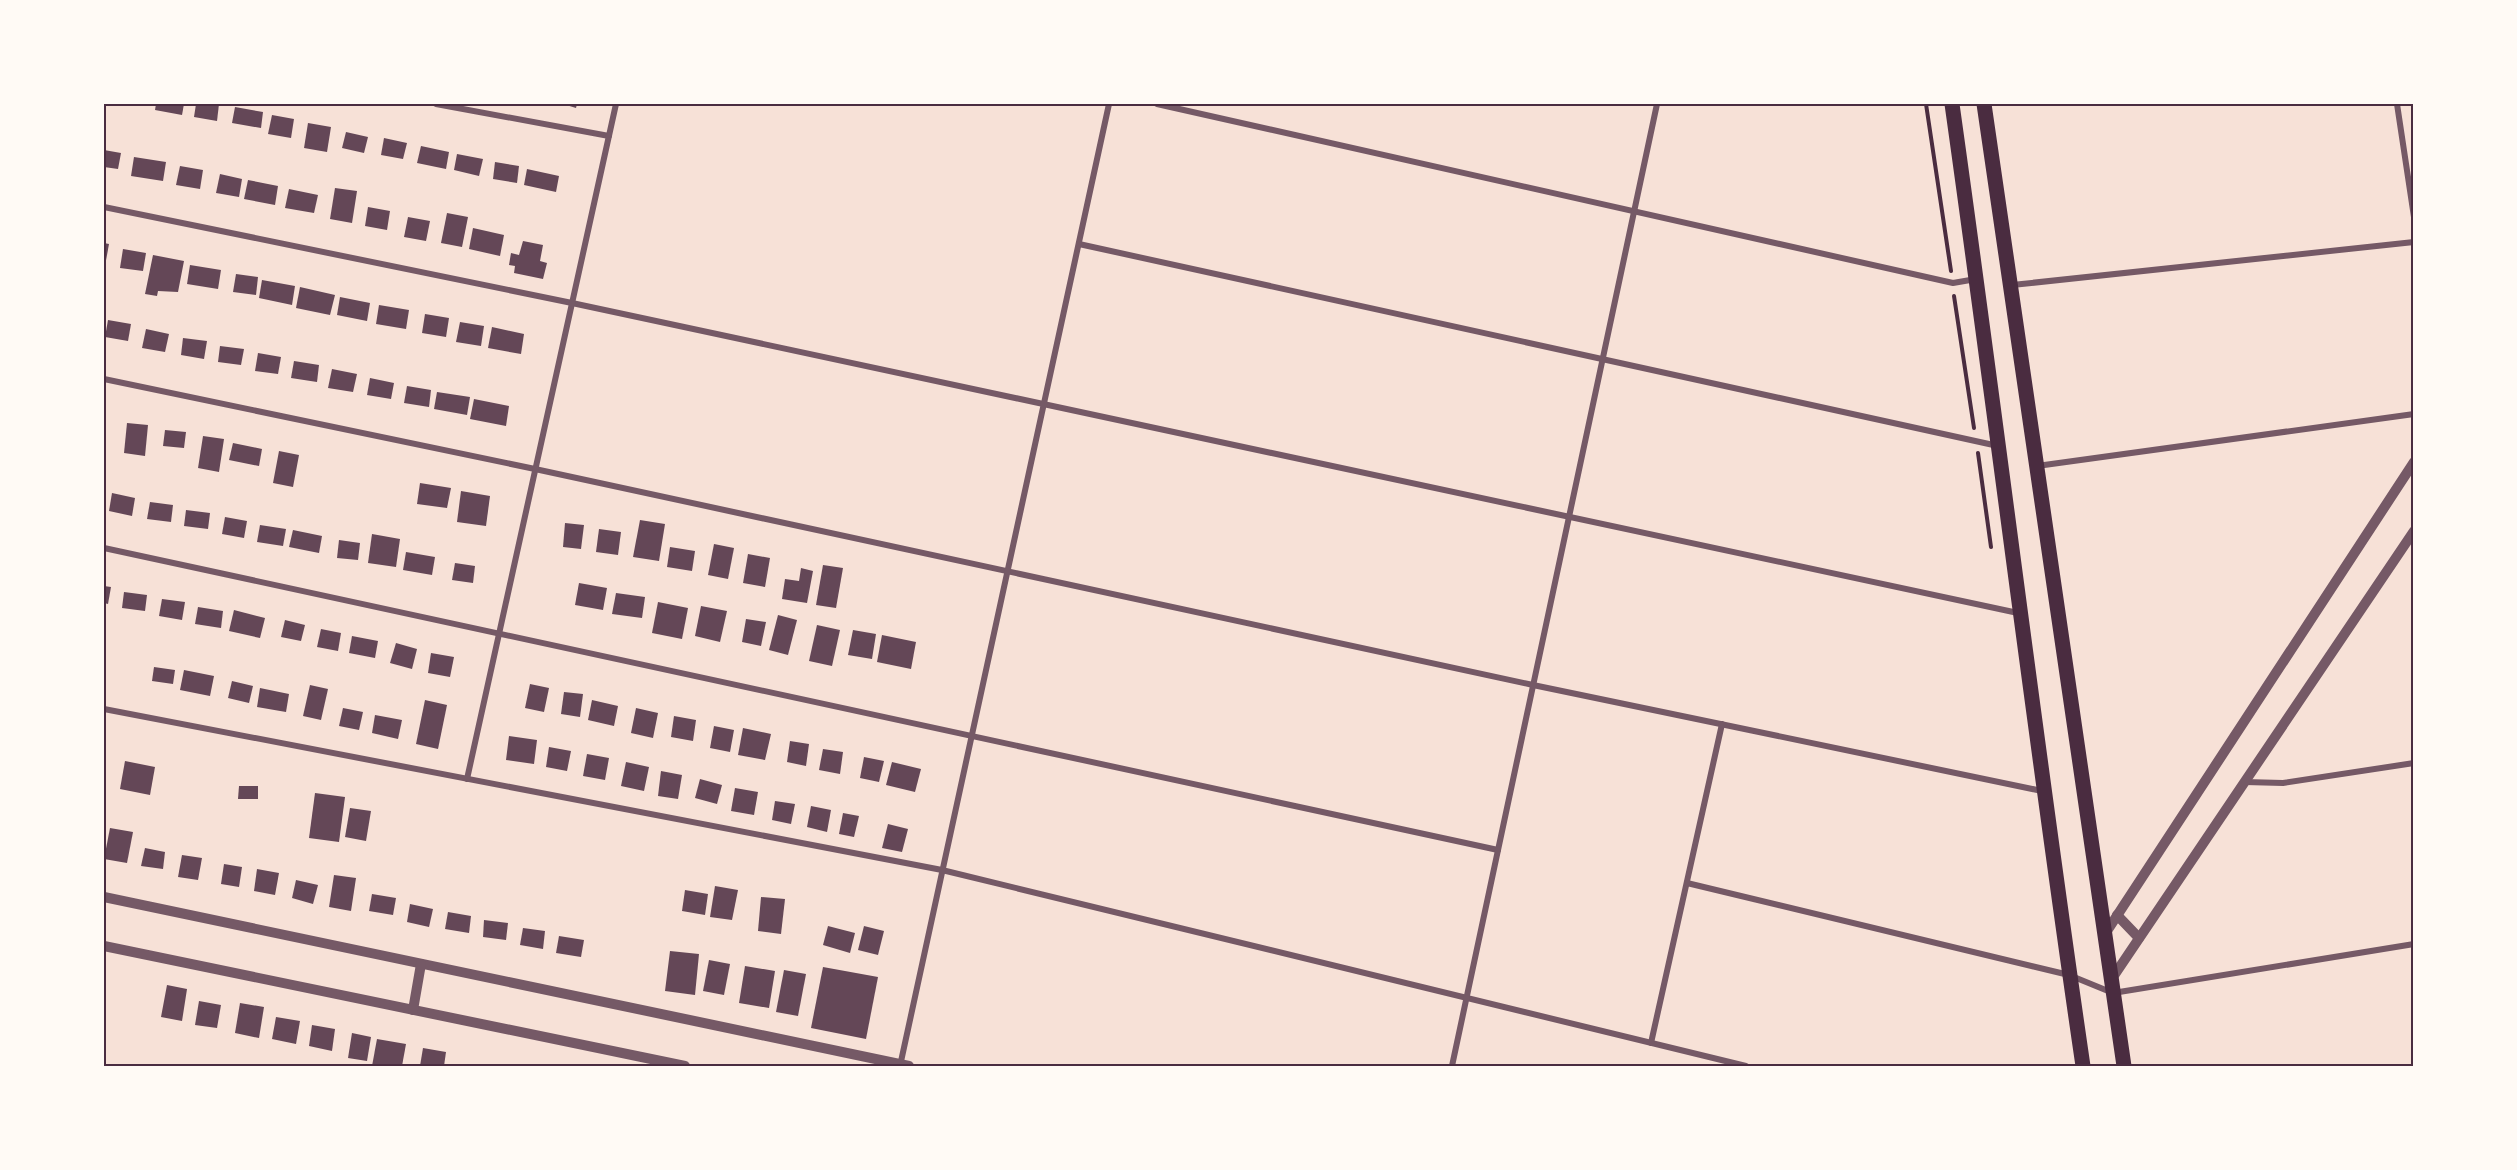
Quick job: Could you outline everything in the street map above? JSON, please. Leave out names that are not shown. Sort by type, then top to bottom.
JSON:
[{"type":"main road","points":[[1952,104],[2022,614],[2042,791],[2083,1066]]},
{"type":"main road","points":[[1984,104],[2124,1066]]},
{"type":"street","points":[[436,104],[609,136]]},
{"type":"street","points":[[467,779],[616,104]]},
{"type":"street","points":[[104,897],[903,1066],[942,870],[1109,104]]},
{"type":"street","points":[[1156,104],[1953,283],[1977,279]]},
{"type":"street","points":[[1452,1066],[1657,104]]},
{"type":"street","points":[[2397,104],[2414,217]]},
{"type":"street","points":[[104,207],[572,303],[2022,614]]},
{"type":"street","points":[[2012,285],[2414,243]]},
{"type":"street","points":[[1079,244],[1999,446]]},
{"type":"street","points":[[104,379],[535,469],[1533,686],[2042,791]]},
{"type":"street","points":[[2036,466],[2414,414]]},
{"type":"street","points":[[2105,934],[2414,462]]},
{"type":"street","points":[[2112,986],[2139,938],[2414,531]]},
{"type":"street","points":[[104,549],[500,632],[1498,850]]},
{"type":"street","points":[[104,709],[942,870],[1746,1066]]},
{"type":"street","points":[[1652,1043],[1722,724]]},
{"type":"street","points":[[2245,782],[2283,783],[2414,763]]},
{"type":"street","points":[[1687,883],[2112,986],[2414,944]]},
{"type":"street","points":[[2117,915],[2139,938]]},
{"type":"street","points":[[104,946],[685,1066]]},
{"type":"street","points":[[413,1010],[421,964]]},
{"type":"building","points":[[156,104],[184,104],[182,115],[155,110]]},
{"type":"building","points":[[196,104],[219,104],[217,121],[194,117]]},
{"type":"building","points":[[563,104],[577,104],[576,108]]},
{"type":"building","points":[[235,107],[263,112],[261,128],[232,123]]},
{"type":"building","points":[[272,115],[294,119],[291,138],[268,134]]},
{"type":"building","points":[[308,123],[331,127],[327,152],[304,148]]},
{"type":"building","points":[[346,132],[368,137],[364,153],[342,148]]},
{"type":"building","points":[[384,138],[407,143],[403,159],[381,155]]},
{"type":"building","points":[[421,146],[449,152],[446,169],[417,163]]},
{"type":"building","points":[[104,150],[121,153],[118,169],[104,167]]},
{"type":"building","points":[[457,154],[483,159],[479,176],[454,170]]},
{"type":"building","points":[[134,157],[166,162],[163,181],[131,176]]},
{"type":"building","points":[[495,162],[519,166],[517,183],[493,179]]},
{"type":"building","points":[[180,166],[203,170],[200,189],[176,185]]},
{"type":"building","points":[[527,169],[559,176],[556,192],[524,185]]},
{"type":"building","points":[[220,174],[242,179],[239,197],[216,193]]},
{"type":"building","points":[[248,180],[278,186],[275,205],[244,199]]},
{"type":"building","points":[[335,188],[357,191],[352,223],[330,219]]},
{"type":"building","points":[[289,189],[318,195],[314,213],[285,208]]},
{"type":"building","points":[[368,207],[390,211],[387,230],[365,226]]},
{"type":"building","points":[[447,213],[468,217],[462,247],[441,243]]},
{"type":"building","points":[[408,217],[430,221],[426,241],[404,237]]},
{"type":"building","points":[[473,228],[504,235],[500,256],[469,249]]},
{"type":"building","points":[[523,241],[543,245],[540,261],[547,263],[543,279],[514,273],[515,266],[509,265],[511,253],[519,255]]},
{"type":"building","points":[[104,243],[109,244],[105,266],[104,265]]},
{"type":"building","points":[[123,249],[146,253],[143,271],[120,268]]},
{"type":"building","points":[[153,255],[184,261],[178,292],[158,291],[157,296],[145,294]]},
{"type":"building","points":[[190,265],[221,270],[218,289],[187,284]]},
{"type":"building","points":[[236,274],[258,277],[256,295],[233,292]]},
{"type":"building","points":[[262,280],[295,286],[292,305],[259,298]]},
{"type":"building","points":[[300,287],[335,295],[330,315],[296,308]]},
{"type":"building","points":[[340,297],[370,303],[367,321],[337,315]]},
{"type":"building","points":[[379,305],[409,310],[406,329],[376,324]]},
{"type":"building","points":[[425,314],[449,318],[446,337],[422,333]]},
{"type":"building","points":[[108,320],[131,324],[128,341],[105,337]]},
{"type":"building","points":[[460,322],[484,326],[481,346],[456,342]]},
{"type":"building","points":[[492,327],[524,334],[521,354],[488,348]]},
{"type":"building","points":[[146,329],[169,334],[165,352],[142,348]]},
{"type":"building","points":[[183,338],[207,341],[204,359],[181,355]]},
{"type":"building","points":[[220,346],[244,349],[241,365],[218,362]]},
{"type":"building","points":[[258,353],[281,357],[278,374],[255,371]]},
{"type":"building","points":[[294,361],[319,365],[317,382],[291,378]]},
{"type":"building","points":[[332,369],[357,374],[353,392],[328,388]]},
{"type":"building","points":[[370,378],[394,383],[391,399],[367,395]]},
{"type":"building","points":[[407,386],[431,390],[429,407],[404,403]]},
{"type":"building","points":[[437,392],[470,397],[467,415],[434,409]]},
{"type":"building","points":[[474,399],[509,406],[506,426],[470,419]]},
{"type":"building","points":[[127,423],[148,425],[145,456],[124,453]]},
{"type":"building","points":[[165,430],[186,432],[184,448],[163,446]]},
{"type":"building","points":[[203,436],[224,439],[219,472],[198,468]]},
{"type":"building","points":[[233,443],[262,449],[259,466],[229,460]]},
{"type":"building","points":[[279,451],[299,455],[293,487],[273,483]]},
{"type":"building","points":[[420,483],[451,488],[447,508],[417,504]]},
{"type":"building","points":[[461,491],[490,496],[486,526],[457,522]]},
{"type":"building","points":[[112,493],[135,498],[132,516],[109,511]]},
{"type":"building","points":[[150,502],[173,505],[171,522],[147,519]]},
{"type":"building","points":[[186,510],[210,513],[208,529],[184,526]]},
{"type":"building","points":[[225,517],[247,521],[244,538],[222,534]]},
{"type":"building","points":[[640,520],[665,524],[659,561],[633,557]]},
{"type":"building","points":[[565,523],[584,525],[581,549],[563,547]]},
{"type":"building","points":[[260,525],[286,529],[283,546],[257,542]]},
{"type":"building","points":[[599,529],[621,532],[618,555],[596,552]]},
{"type":"building","points":[[293,530],[322,536],[319,553],[289,547]]},
{"type":"building","points":[[372,534],[400,539],[396,567],[368,563]]},
{"type":"building","points":[[339,540],[360,543],[358,560],[337,558]]},
{"type":"building","points":[[714,544],[734,548],[728,579],[708,575]]},
{"type":"building","points":[[670,547],[695,551],[692,571],[667,567]]},
{"type":"building","points":[[406,552],[435,557],[432,575],[403,570]]},
{"type":"building","points":[[748,554],[770,558],[765,587],[743,583]]},
{"type":"building","points":[[455,563],[475,566],[473,583],[452,580]]},
{"type":"building","points":[[823,565],[843,568],[836,608],[816,605]]},
{"type":"building","points":[[801,568],[813,571],[807,603],[782,599],[785,579],[799,581]]},
{"type":"building","points":[[579,583],[607,588],[603,610],[575,605]]},
{"type":"building","points":[[104,586],[111,587],[108,604],[104,603]]},
{"type":"building","points":[[124,592],[147,595],[145,611],[122,608]]},
{"type":"building","points":[[616,593],[645,597],[642,618],[612,614]]},
{"type":"building","points":[[162,599],[185,602],[182,620],[159,616]]},
{"type":"building","points":[[658,602],[688,608],[682,639],[652,633]]},
{"type":"building","points":[[701,606],[727,611],[720,642],[695,636]]},
{"type":"building","points":[[198,607],[223,611],[221,628],[195,624]]},
{"type":"building","points":[[234,610],[265,618],[260,638],[229,631]]},
{"type":"building","points":[[778,615],[797,620],[788,655],[769,650]]},
{"type":"building","points":[[746,619],[766,622],[761,646],[742,642]]},
{"type":"building","points":[[285,620],[305,625],[301,641],[281,637]]},
{"type":"building","points":[[817,625],[840,630],[832,666],[809,661]]},
{"type":"building","points":[[321,629],[341,633],[338,651],[317,647]]},
{"type":"building","points":[[853,630],[876,634],[872,659],[848,655]]},
{"type":"building","points":[[882,635],[916,642],[911,669],[877,662]]},
{"type":"building","points":[[352,636],[378,641],[375,658],[349,653]]},
{"type":"building","points":[[396,643],[417,649],[412,669],[390,663]]},
{"type":"building","points":[[431,653],[454,657],[450,677],[428,673]]},
{"type":"building","points":[[154,667],[175,670],[173,684],[152,681]]},
{"type":"building","points":[[184,670],[214,676],[210,696],[180,690]]},
{"type":"building","points":[[232,681],[253,686],[249,703],[228,698]]},
{"type":"building","points":[[530,684],[549,688],[544,712],[525,708]]},
{"type":"building","points":[[310,685],[328,689],[321,720],[303,716]]},
{"type":"building","points":[[260,688],[289,694],[286,712],[257,707]]},
{"type":"building","points":[[564,692],[583,694],[580,717],[561,714]]},
{"type":"building","points":[[425,700],[447,705],[438,749],[416,744]]},
{"type":"building","points":[[592,700],[618,706],[614,726],[588,720]]},
{"type":"building","points":[[343,708],[363,712],[359,730],[339,726]]},
{"type":"building","points":[[636,708],[658,713],[653,738],[631,733]]},
{"type":"building","points":[[375,715],[402,720],[398,739],[372,733]]},
{"type":"building","points":[[674,716],[696,720],[693,741],[671,737]]},
{"type":"building","points":[[714,726],[734,730],[730,752],[710,748]]},
{"type":"building","points":[[743,728],[771,734],[765,760],[738,755]]},
{"type":"building","points":[[509,736],[537,740],[534,764],[506,760]]},
{"type":"building","points":[[790,741],[809,744],[806,766],[787,762]]},
{"type":"building","points":[[549,747],[571,751],[567,771],[546,767]]},
{"type":"building","points":[[823,749],[843,752],[840,774],[819,770]]},
{"type":"building","points":[[587,754],[609,758],[605,780],[583,776]]},
{"type":"building","points":[[864,757],[884,761],[879,782],[860,778]]},
{"type":"building","points":[[125,761],[155,767],[150,795],[120,789]]},
{"type":"building","points":[[626,762],[649,767],[644,791],[621,786]]},
{"type":"building","points":[[892,762],[921,769],[915,792],[886,785]]},
{"type":"building","points":[[661,771],[682,775],[678,799],[658,796]]},
{"type":"building","points":[[700,779],[722,785],[717,804],[695,798]]},
{"type":"building","points":[[239,786],[258,786],[258,799],[238,799]]},
{"type":"building","points":[[735,788],[758,792],[754,815],[731,811]]},
{"type":"building","points":[[315,793],[345,797],[339,842],[309,838]]},
{"type":"building","points":[[775,801],[795,804],[791,824],[772,820]]},
{"type":"building","points":[[811,806],[831,810],[827,832],[807,827]]},
{"type":"building","points":[[350,808],[371,811],[366,841],[345,837]]},
{"type":"building","points":[[843,813],[859,816],[854,837],[839,834]]},
{"type":"building","points":[[888,824],[908,829],[902,852],[882,848]]},
{"type":"building","points":[[110,828],[133,832],[127,863],[104,859]]},
{"type":"building","points":[[145,848],[165,852],[163,869],[141,866]]},
{"type":"building","points":[[182,855],[202,858],[198,880],[178,877]]},
{"type":"building","points":[[224,864],[242,867],[239,887],[221,884]]},
{"type":"building","points":[[257,869],[279,873],[275,895],[254,891]]},
{"type":"building","points":[[334,875],[356,878],[351,911],[329,907]]},
{"type":"building","points":[[296,880],[318,885],[313,904],[292,898]]},
{"type":"building","points":[[715,886],[738,890],[732,920],[710,917]]},
{"type":"building","points":[[685,890],[708,894],[705,915],[682,911]]},
{"type":"building","points":[[372,894],[396,898],[393,915],[369,911]]},
{"type":"building","points":[[761,897],[785,899],[781,934],[758,931]]},
{"type":"building","points":[[410,904],[433,909],[429,927],[407,922]]},
{"type":"building","points":[[448,912],[471,916],[469,933],[445,929]]},
{"type":"building","points":[[484,920],[508,923],[506,940],[483,937]]},
{"type":"building","points":[[828,926],[855,933],[850,953],[823,945]]},
{"type":"building","points":[[864,926],[884,931],[878,955],[858,950]]},
{"type":"building","points":[[523,928],[545,931],[543,949],[520,945]]},
{"type":"building","points":[[559,936],[584,940],[581,957],[556,953]]},
{"type":"building","points":[[670,951],[699,954],[695,995],[665,991]]},
{"type":"building","points":[[709,960],[730,964],[724,995],[703,991]]},
{"type":"building","points":[[745,966],[775,971],[769,1008],[739,1003]]},
{"type":"building","points":[[823,967],[878,977],[866,1039],[811,1028]]},
{"type":"building","points":[[784,970],[806,974],[798,1016],[776,1012]]},
{"type":"building","points":[[167,985],[187,989],[182,1021],[161,1017]]},
{"type":"building","points":[[199,1001],[221,1005],[217,1028],[195,1025]]},
{"type":"building","points":[[240,1003],[264,1007],[259,1038],[235,1033]]},
{"type":"building","points":[[276,1017],[300,1021],[296,1044],[272,1039]]},
{"type":"building","points":[[312,1025],[335,1029],[332,1051],[309,1046]]},
{"type":"building","points":[[352,1033],[371,1037],[367,1061],[348,1058]]},
{"type":"building","points":[[377,1039],[406,1044],[402,1066],[372,1066]]},
{"type":"building","points":[[423,1048],[446,1052],[444,1066],[420,1066]]}]
